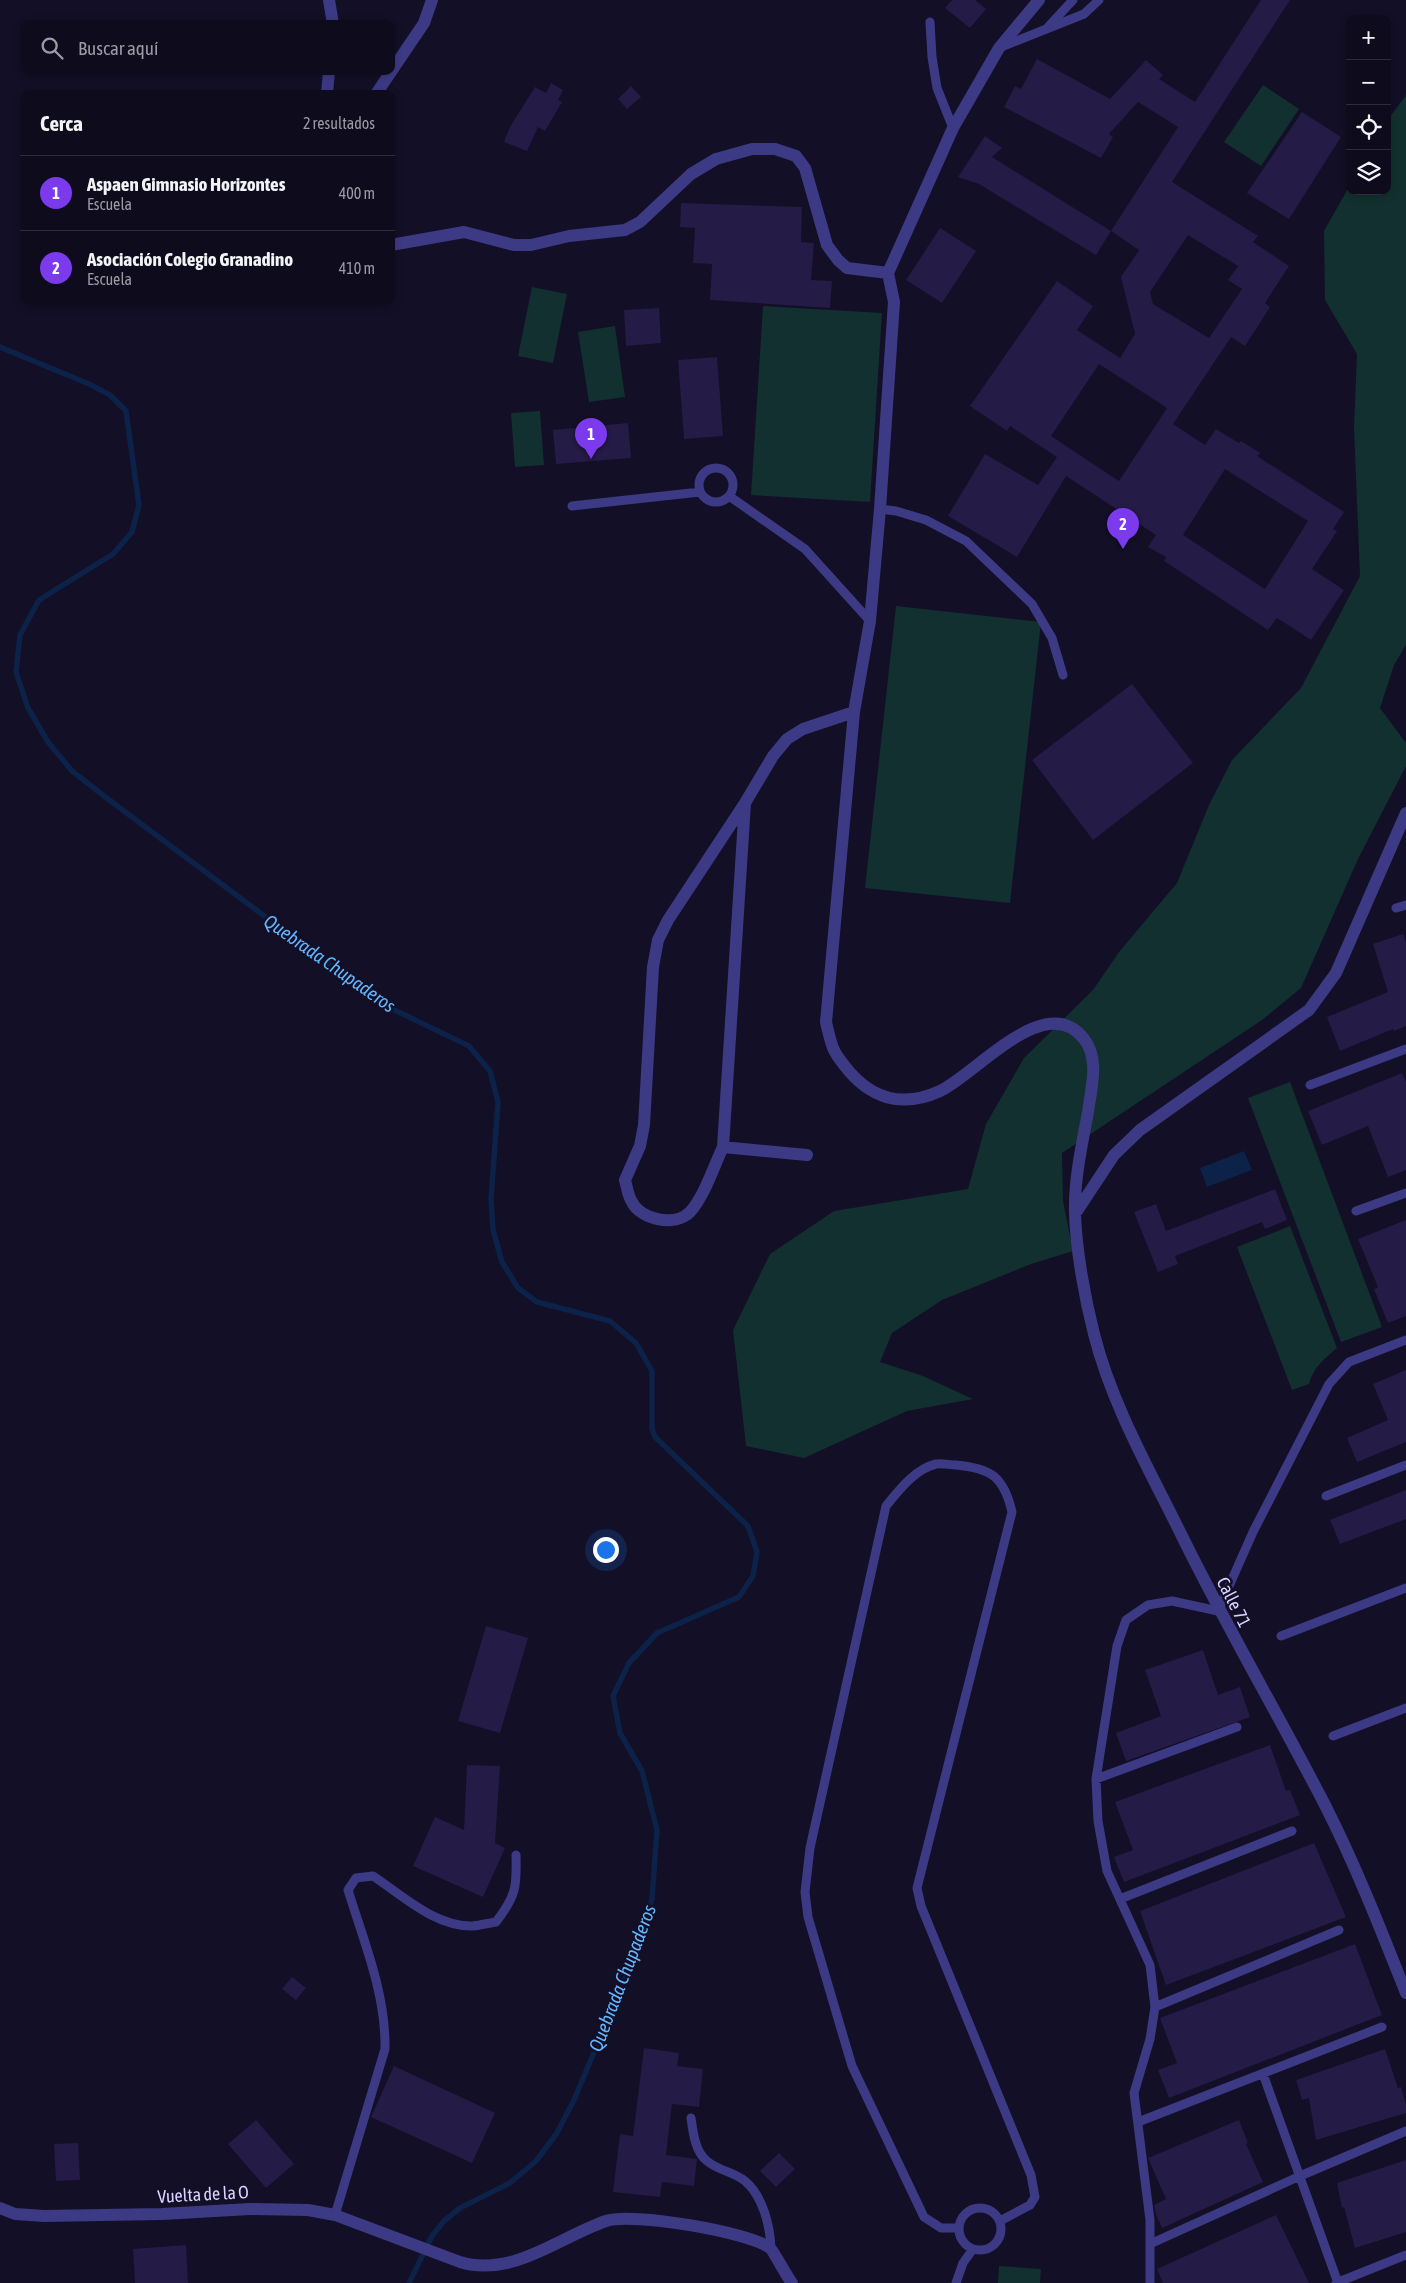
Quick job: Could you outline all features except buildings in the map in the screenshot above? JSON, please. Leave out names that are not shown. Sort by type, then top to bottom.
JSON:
[{"type":"street","points":[[329,0],[332,20]]},
{"type":"street","points":[[395,66],[424,23],[432,0]]},
{"type":"street","points":[[395,244],[464,232],[530,246],[569,236],[625,230],[640,222],[691,174],[716,159],[752,149],[775,149],[796,156],[805,168],[827,245],[838,260],[847,268],[888,273],[953,128],[999,48],[1039,0]]},
{"type":"street","points":[[327,90],[328,75]]},
{"type":"street","points":[[379,90],[389,75]]},
{"type":"street","name":"Calle 71","points":[[888,273],[894,302],[880,509],[870,622],[854,712],[826,1022],[834,1052],[854,1079],[876,1095],[908,1101],[941,1091],[1023,1032],[1052,1023],[1069,1025],[1083,1037],[1090,1048],[1094,1075],[1080,1160],[1075,1213],[1087,1301],[1106,1376],[1121,1413],[1218,1611],[1326,1806],[1366,1894],[1406,1993]]},
{"type":"street","points":[[745,803],[723,1147],[699,1198],[689,1213],[672,1220],[650,1218],[632,1204],[625,1180],[640,1146],[644,1125],[653,967],[658,940],[668,920],[745,803],[773,756],[787,739],[803,729],[854,712]]},
{"type":"street","points":[[1075,1213],[1114,1155],[1140,1130],[1309,1010],[1336,973],[1406,813]]},
{"type":"street","points":[[723,1147],[807,1156]]},
{"type":"street","name":"Vuelta de la O","points":[[0,2208],[15,2214],[44,2216],[162,2214],[250,2209],[308,2210],[335,2215],[473,2266],[504,2265],[517,2261],[608,2220],[632,2217],[659,2219],[708,2229],[750,2239],[771,2248]]},
{"type":"street","points":[[771,2248],[782,2270],[792,2283]]},
{"type":"lane","points":[[1046,30],[1073,0]]},
{"type":"lane","points":[[999,48],[1084,14],[1099,0]]},
{"type":"lane","points":[[930,22],[932,57],[937,88],[953,128]]},
{"type":"lane","points":[[715,467],[730,473],[733,489],[729,496],[716,502],[705,498],[700,492],[698,484],[701,476],[707,470],[715,467]]},
{"type":"lane","points":[[572,506],[700,492]]},
{"type":"lane","points":[[729,496],[805,549],[870,622]]},
{"type":"lane","points":[[880,509],[896,511],[926,520],[966,541],[1032,604],[1052,638],[1063,675]]},
{"type":"lane","points":[[1396,908],[1406,905]]},
{"type":"lane","points":[[1310,1085],[1406,1049]]},
{"type":"lane","points":[[1356,1211],[1406,1192]]},
{"type":"lane","points":[[1150,2283],[1150,2220],[1134,2093],[1150,2039],[1155,2006],[1150,1965],[1108,1871],[1098,1821],[1096,1779],[1117,1646],[1126,1620],[1148,1605],[1172,1602],[1218,1611],[1253,1532],[1328,1384],[1348,1362],[1406,1340]]},
{"type":"lane","points":[[958,2228],[941,2228],[924,2217],[852,2066],[808,1917],[805,1892],[810,1848],[886,1506],[916,1474],[937,1464],[970,1466],[994,1475],[1008,1492],[1012,1512],[917,1888],[921,1906],[1032,2175],[1035,2198],[1030,2205],[1000,2222]]},
{"type":"lane","points":[[1326,1496],[1406,1466]]},
{"type":"lane","points":[[1281,1636],[1406,1588]]},
{"type":"lane","points":[[1333,1736],[1406,1708]]},
{"type":"lane","points":[[1096,1779],[1237,1726]]},
{"type":"lane","points":[[1120,1899],[1292,1831]]},
{"type":"lane","points":[[335,2215],[385,2049],[385,2031],[374,1968],[348,1890],[356,1878],[373,1876],[421,1909],[449,1923],[472,1926],[496,1922],[512,1901],[517,1878],[516,1855]]},
{"type":"lane","points":[[1155,2006],[1339,1930]]},
{"type":"lane","points":[[1138,2122],[1382,2027]]},
{"type":"lane","points":[[1263,2074],[1337,2283],[1406,2255]]},
{"type":"lane","points":[[691,2118],[699,2151],[706,2161],[745,2181],[757,2196],[770,2233],[771,2248]]},
{"type":"lane","points":[[1150,2244],[1300,2176],[1406,2131]]},
{"type":"lane","points":[[977,2208],[991,2211],[1000,2222],[1002,2228],[997,2242],[986,2250],[972,2249],[962,2241],[958,2228],[964,2215],[977,2208]]},
{"type":"lane","points":[[956,2283],[963,2263],[972,2249]]},
{"type":"green space","points":[[1263,85],[1299,109],[1261,166],[1224,142]]},
{"type":"green space","points":[[1406,95],[1406,645],[1394,665],[1380,708],[1406,743],[1406,766],[1358,859],[1301,988],[1262,1020],[1062,1153],[1063,1201],[1073,1251],[1031,1264],[942,1300],[892,1333],[880,1362],[923,1376],[973,1399],[907,1411],[804,1458],[746,1446],[733,1330],[770,1254],[834,1211],[968,1189],[986,1124],[1024,1058],[1093,990],[1119,952],[1177,883],[1209,805],[1232,760],[1301,688],[1360,576],[1354,427],[1357,354],[1325,300],[1324,231],[1346,192],[1346,195],[1391,195],[1391,116]]},
{"type":"green space","points":[[532,287],[567,294],[553,363],[518,356]]},
{"type":"green space","points":[[763,306],[882,313],[870,502],[751,495]]},
{"type":"green space","points":[[615,326],[625,397],[589,402],[578,332]]},
{"type":"green space","points":[[540,411],[544,465],[515,467],[511,413]]},
{"type":"green space","points":[[896,606],[1041,622],[1010,903],[865,888]]},
{"type":"green space","points":[[1290,1082],[1382,1327],[1341,1342],[1248,1098]]},
{"type":"green space","points":[[1290,1226],[1337,1348],[1316,1368],[1309,1384],[1292,1390],[1237,1247]]},
{"type":"green space","points":[[999,2266],[1041,2269],[1040,2283],[998,2283]]},
{"type":"water","points":[[1244,1151],[1252,1170],[1207,1187],[1200,1168]]},
{"type":"waterway","name":"Quebrada Chupaderos","points":[[0,347],[89,384],[110,395],[126,411],[139,505],[132,532],[113,554],[39,600],[20,635],[16,672],[28,708],[48,742],[72,771],[382,1004],[469,1046],[490,1071],[498,1102],[491,1199],[493,1230],[502,1262],[518,1288],[537,1302],[610,1321],[636,1343],[652,1371],[652,1429],[655,1437],[748,1526],[757,1552],[753,1576],[739,1597],[657,1633],[629,1663],[613,1696],[620,1733],[642,1771],[657,1830],[652,1899],[634,1957],[574,2100],[557,2133],[536,2161],[510,2183],[460,2208],[444,2221],[432,2236],[409,2283]]},
{"type":"place","name":"Aspaen Gimnasio Horizontes","points":[[591,459]]},
{"type":"place","name":"Asociación Colegio Granadino","points":[[1123,549]]}]
